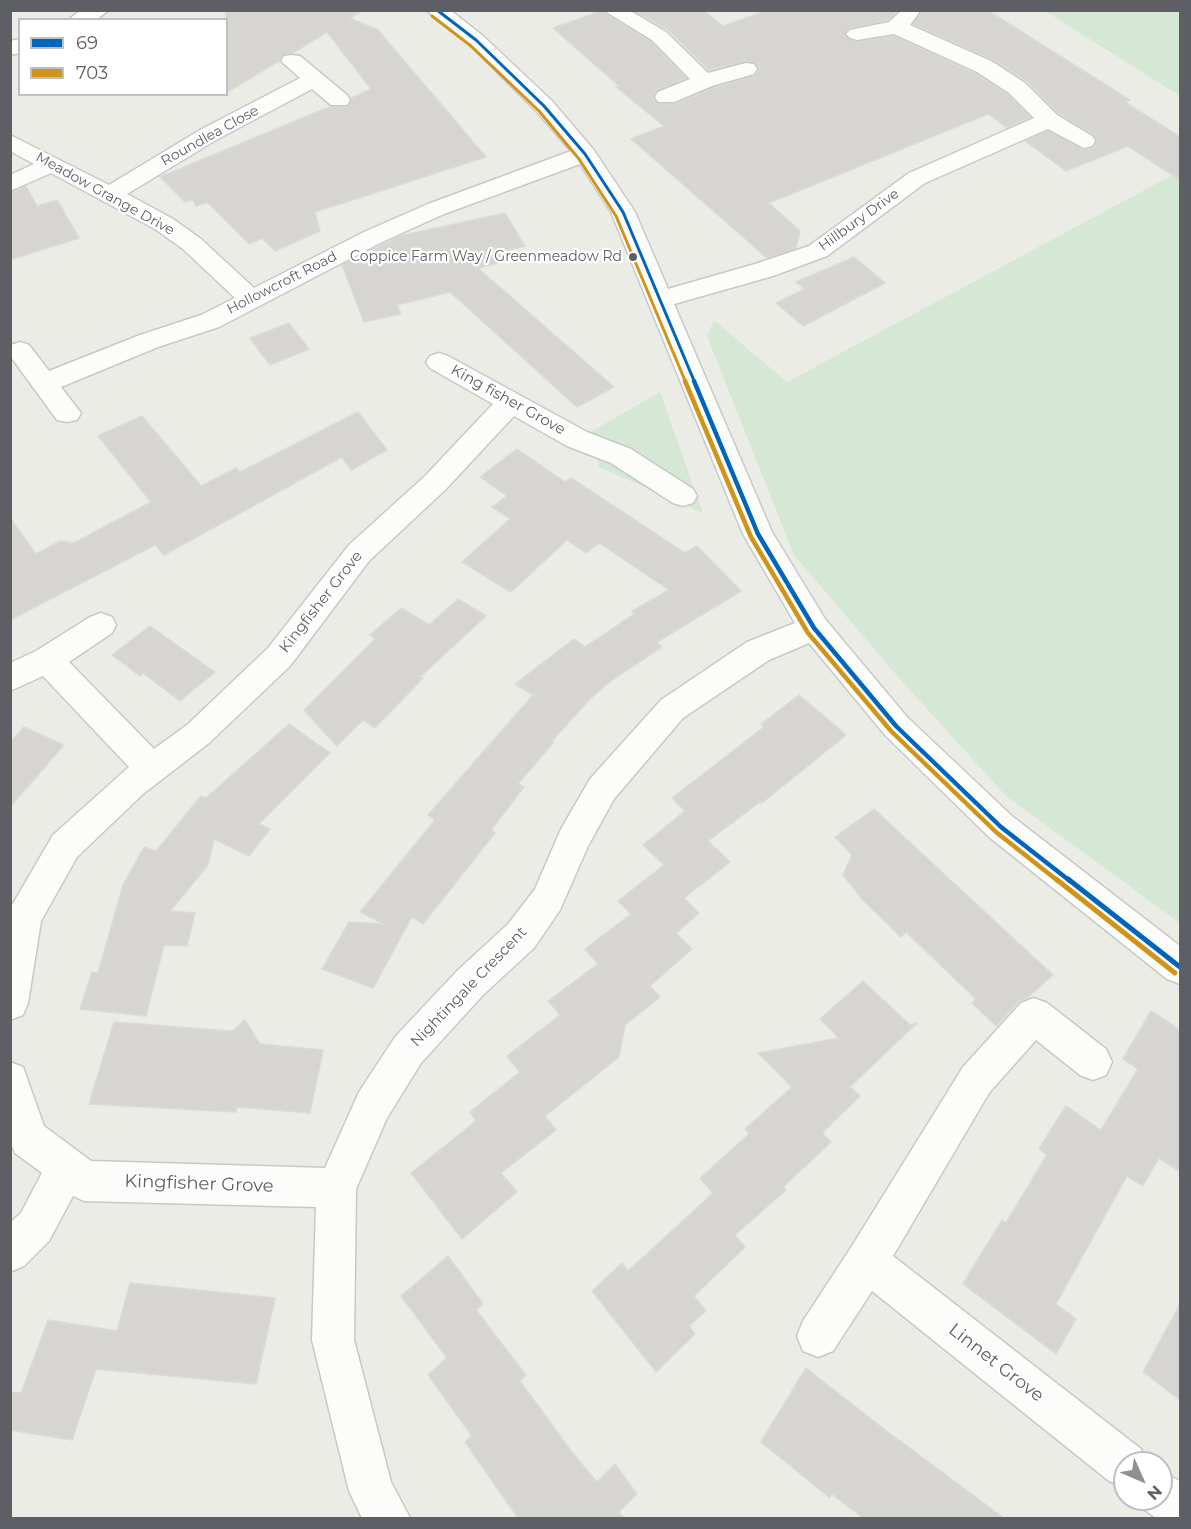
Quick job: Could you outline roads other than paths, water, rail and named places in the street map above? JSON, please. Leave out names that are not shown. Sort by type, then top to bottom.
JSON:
[{"type":"street","points":[[82,18],[99,10]]},
{"type":"street","points":[[436,10],[507,68],[585,154],[623,212],[758,534],[814,628],[896,726],[1001,827],[1180,967]]},
{"type":"street","points":[[613,10],[658,36],[704,81]]},
{"type":"street","points":[[896,27],[913,10]]},
{"type":"street","points":[[857,34],[896,27],[985,67],[1017,88],[1049,120],[1084,141]]},
{"type":"street","points":[[292,61],[339,100]]},
{"type":"street","points":[[666,98],[704,81],[746,69]]},
{"type":"street","name":"Roundlea Close","points":[[109,195],[208,135],[313,80]]},
{"type":"street","name":"Hillbury Drive","points":[[661,299],[764,270],[818,251],[917,178],[1049,120]]},
{"type":"street","name":"Meadow Grange Drive","points":[[10,142],[164,224],[192,244],[249,298]]},
{"type":"street","name":"Hollowcroft Road","points":[[45,383],[149,341],[210,321],[249,298],[436,209],[585,154]]},
{"type":"street","points":[[10,184],[50,165]]},
{"type":"street","points":[[20,351],[68,413]]},
{"type":"street","name":"King fisher Grove","points":[[439,362],[578,439],[621,456],[683,496]]},
{"type":"street","name":"Kingfisher Grove","points":[[10,1003],[24,918],[65,846],[131,784],[198,734],[279,657],[358,553],[435,483],[510,403]]},
{"type":"street","points":[[10,678],[47,660],[101,625]]},
{"type":"street","name":"Nightingale Crescent","points":[[376,1513],[333,1340],[336,1188],[373,1105],[408,1050],[470,983],[521,936],[548,899],[573,840],[602,789],[672,709],[758,651],[814,628]]},
{"type":"street","points":[[47,660],[152,769]]},
{"type":"street","points":[[818,1336],[867,1261],[976,1080],[1034,1014],[1094,1062]]},
{"type":"street","name":"Kingfisher Grove","points":[[10,1080],[29,1139],[84,1181],[336,1188]]},
{"type":"street","points":[[10,1252],[35,1227],[66,1168]]},
{"type":"street","name":"Linnet Grove","points":[[867,1261],[1113,1456]]},
{"type":"place","name":"Coppice Farm Way / Greenmeadow Rd","points":[[633,257]]}]
